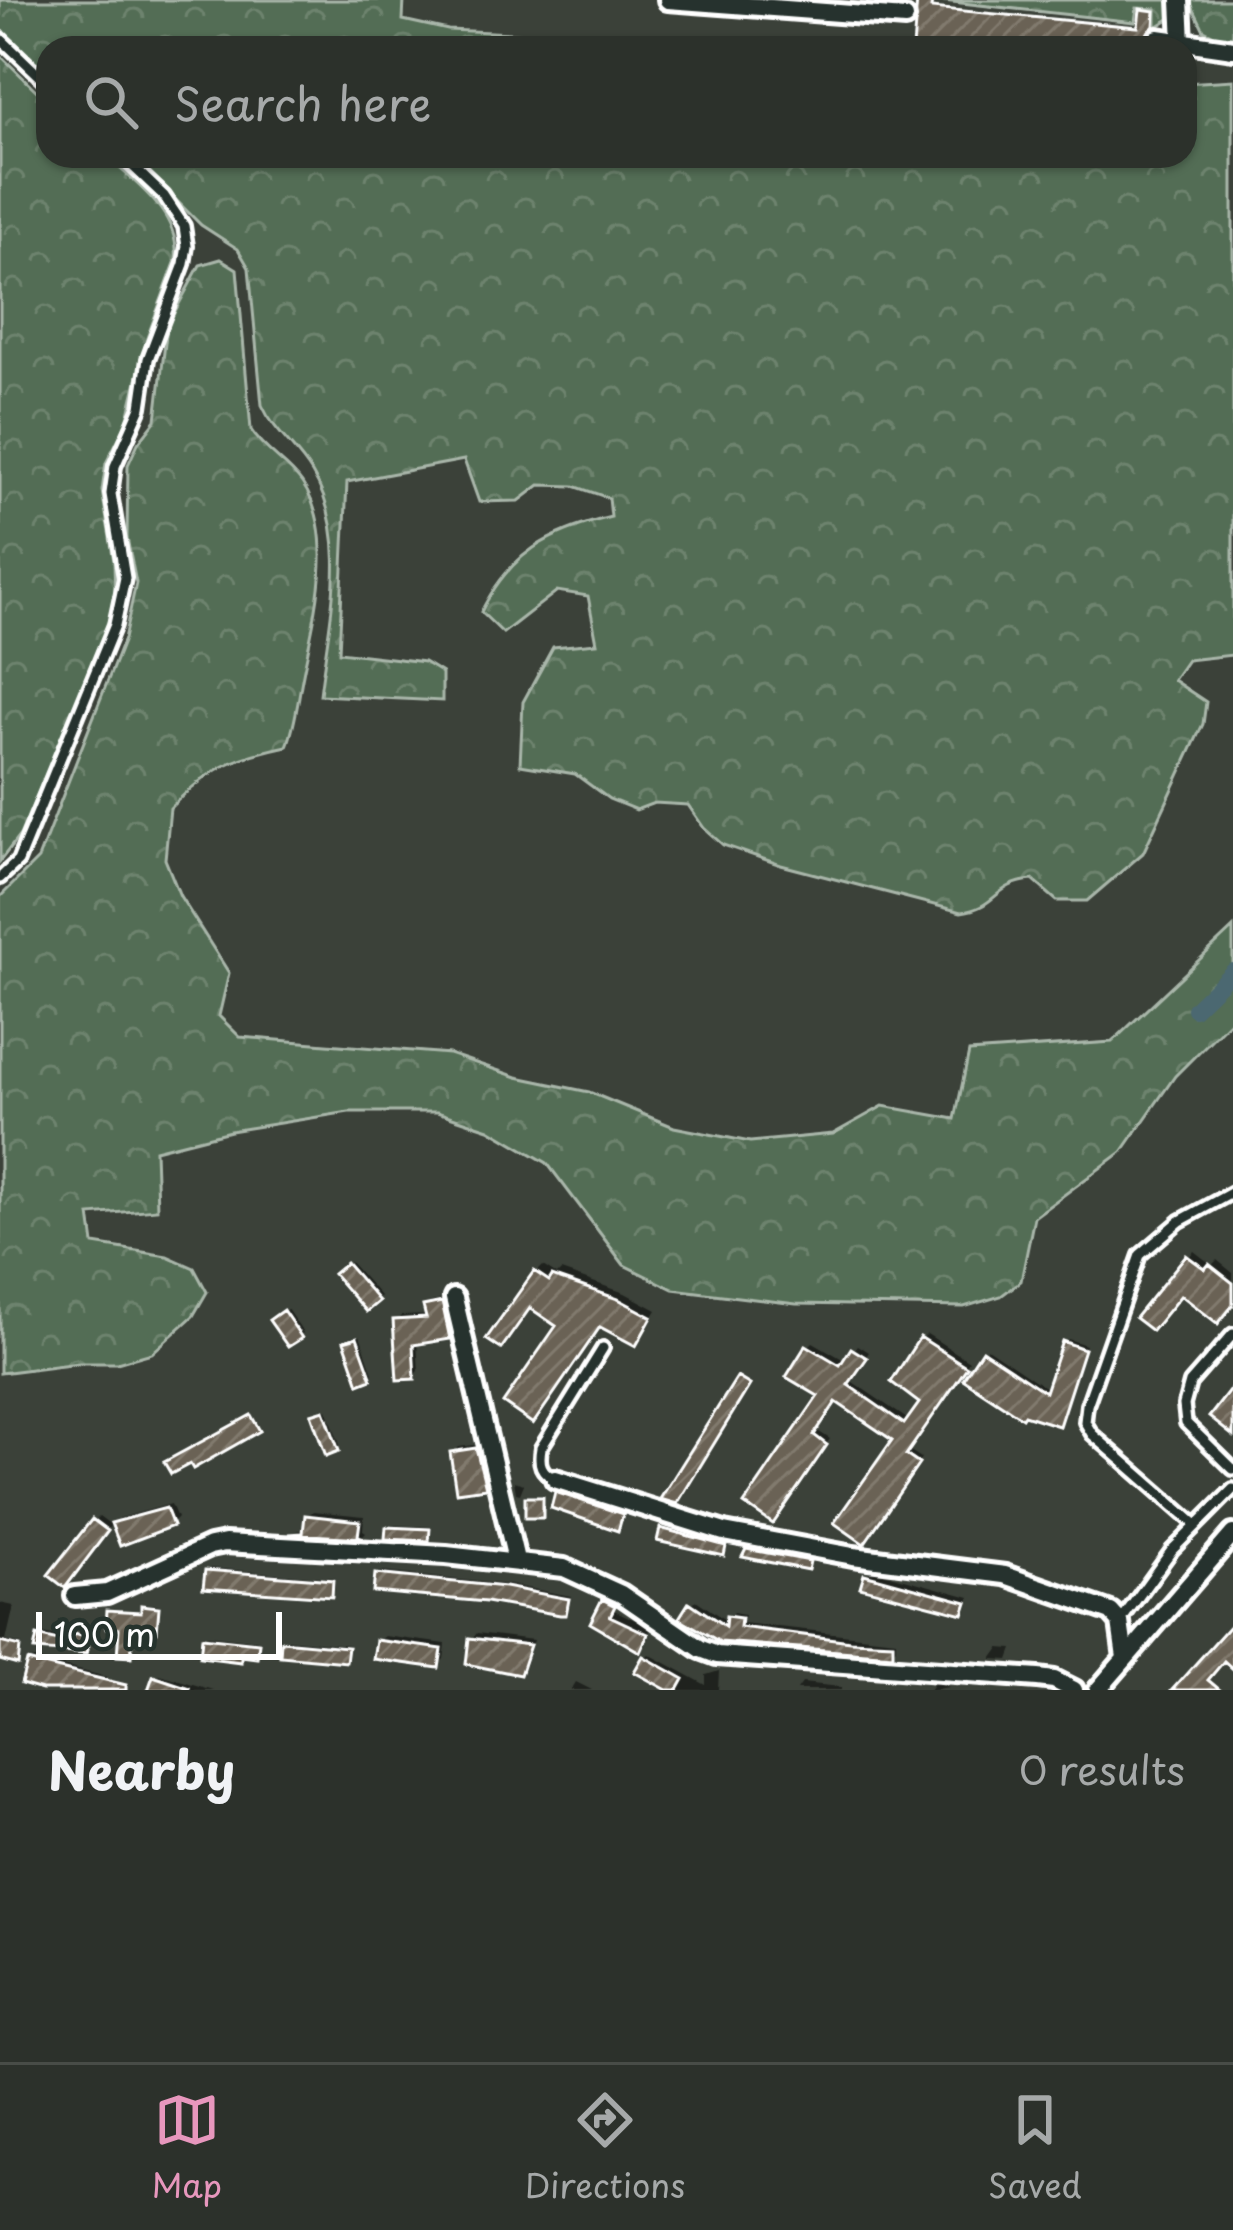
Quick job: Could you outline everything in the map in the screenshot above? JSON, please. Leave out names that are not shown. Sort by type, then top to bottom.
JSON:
[{"type":"street","points":[[668,0],[808,6],[905,18]]},
{"type":"street","points":[[1180,0],[1182,36]]},
{"type":"street","points":[[1197,45],[1233,49]]},
{"type":"street","points":[[454,1298],[516,1560]]},
{"type":"street","points":[[555,1479],[724,1532],[853,1556],[1005,1575],[1101,1606],[1120,1622],[1125,1658]]},
{"type":"street","points":[[1098,1690],[1233,1534]]},
{"type":"street","points":[[75,1596],[107,1593],[225,1543],[516,1560],[589,1576],[701,1649],[718,1655],[1038,1678],[1074,1690]]},
{"type":"lane","points":[[0,38],[36,72]]},
{"type":"lane","points":[[0,878],[18,861],[115,625],[125,578],[111,494],[115,466],[142,407],[148,359],[187,246],[184,226],[164,196],[135,168]]},
{"type":"lane","points":[[1195,1524],[1092,1434],[1085,1422],[1141,1255],[1180,1221],[1233,1192]]},
{"type":"lane","points":[[1233,1334],[1190,1383],[1184,1405],[1186,1423],[1233,1469]]},
{"type":"lane","points":[[555,1479],[544,1474],[538,1461],[541,1448],[604,1348]]},
{"type":"lane","points":[[1120,1622],[1195,1524],[1233,1489]]},
{"type":"green space","points":[[0,0],[404,0],[403,20],[448,30],[575,36],[36,36],[36,64],[0,29]]},
{"type":"green space","points":[[934,0],[1169,0],[1171,18],[1156,27],[1156,9],[1137,8],[1135,22]]},
{"type":"green space","points":[[1189,0],[1233,0],[1233,44],[1204,30]]},
{"type":"green space","points":[[0,55],[36,90],[36,168],[119,168],[164,214],[176,260],[147,338],[127,422],[106,463],[102,491],[115,597],[103,641],[20,835],[0,861]]},
{"type":"green space","points":[[1233,80],[1233,655],[1187,660],[1173,680],[1206,702],[1203,724],[1143,853],[1087,901],[1057,901],[1033,880],[1010,886],[982,906],[961,912],[723,845],[688,805],[654,803],[636,810],[609,799],[575,774],[520,765],[523,702],[553,647],[597,643],[588,596],[557,591],[503,633],[481,612],[505,574],[534,548],[569,530],[611,517],[609,498],[574,486],[540,485],[519,501],[479,502],[464,460],[347,482],[339,652],[424,662],[442,673],[442,701],[320,695],[334,582],[331,525],[312,473],[262,405],[249,268],[238,249],[201,225],[144,168],[1197,168],[1197,82]]},
{"type":"green space","points":[[221,259],[237,269],[251,430],[302,483],[313,504],[321,552],[317,603],[287,746],[222,766],[170,808],[165,859],[180,896],[229,973],[219,1016],[240,1037],[449,1054],[517,1077],[589,1092],[674,1127],[750,1142],[833,1134],[883,1106],[955,1119],[969,1052],[1112,1042],[1233,928],[1233,1018],[1175,1076],[1122,1152],[1034,1217],[1021,1281],[1001,1296],[964,1307],[796,1304],[673,1289],[624,1265],[547,1163],[489,1129],[437,1112],[349,1112],[230,1131],[155,1150],[157,1209],[90,1215],[94,1244],[167,1256],[194,1268],[207,1292],[193,1316],[152,1353],[117,1363],[0,1373],[0,897],[38,859],[124,639],[136,583],[127,538],[128,465],[156,420],[167,326],[200,265]]},
{"type":"building","points":[[917,0],[932,0],[931,8],[1138,27],[1140,9],[1155,11],[1154,26],[1146,36],[914,36]]},
{"type":"building","points":[[1186,1255],[1205,1269],[1209,1264],[1233,1283],[1233,1305],[1218,1324],[1181,1295],[1152,1331],[1135,1318]]},
{"type":"building","points":[[346,1263],[379,1301],[366,1312],[333,1274]]},
{"type":"building","points":[[534,1271],[549,1281],[552,1276],[618,1299],[652,1317],[636,1346],[600,1327],[533,1424],[503,1403],[556,1326],[530,1308],[501,1349],[486,1339]]},
{"type":"building","points":[[442,1302],[450,1339],[413,1345],[415,1379],[397,1380],[393,1320],[426,1318],[423,1306]]},
{"type":"building","points":[[283,1310],[302,1338],[288,1347],[269,1320]]},
{"type":"building","points":[[357,1337],[372,1379],[359,1384],[344,1341]]},
{"type":"building","points":[[920,1337],[967,1367],[906,1455],[919,1464],[864,1544],[834,1523],[892,1440],[836,1402],[814,1435],[827,1445],[773,1524],[744,1504],[818,1396],[786,1377],[806,1345],[840,1365],[851,1348],[867,1358],[848,1385],[904,1424],[919,1403],[891,1382]]},
{"type":"building","points":[[1062,1341],[1084,1349],[1059,1426],[1022,1418],[963,1379],[982,1350],[1045,1392]]},
{"type":"building","points":[[737,1377],[750,1385],[677,1504],[660,1499]]},
{"type":"building","points":[[1233,1386],[1233,1436],[1209,1417]]},
{"type":"building","points":[[324,1410],[339,1451],[326,1456],[311,1414]]},
{"type":"building","points":[[251,1415],[260,1431],[193,1469],[190,1464],[171,1474],[164,1462]]},
{"type":"building","points":[[476,1448],[486,1488],[456,1492],[450,1452]]},
{"type":"building","points":[[555,1492],[623,1514],[618,1531],[551,1508]]},
{"type":"building","points":[[525,1497],[543,1497],[543,1518],[525,1518]]},
{"type":"building","points":[[166,1508],[173,1526],[120,1546],[111,1523]]},
{"type":"building","points":[[305,1515],[360,1521],[358,1536],[364,1538],[289,1534],[303,1533]]},
{"type":"building","points":[[92,1519],[108,1531],[65,1588],[48,1575]]},
{"type":"building","points":[[386,1527],[430,1529],[429,1541],[385,1539]]},
{"type":"building","points":[[660,1528],[726,1546],[724,1556],[657,1541]]},
{"type":"building","points":[[746,1549],[810,1561],[808,1570],[742,1557]]},
{"type":"building","points":[[205,1570],[333,1580],[332,1597],[203,1588]]},
{"type":"building","points":[[375,1574],[505,1587],[569,1599],[566,1615],[560,1615],[486,1602],[373,1592]]},
{"type":"building","points":[[864,1574],[967,1602],[963,1614],[860,1587]]},
{"type":"building","points":[[602,1599],[615,1606],[610,1616],[648,1634],[640,1652],[590,1623]]},
{"type":"building","points":[[689,1602],[725,1626],[726,1616],[741,1618],[740,1627],[893,1643],[893,1655],[720,1642],[679,1618]]},
{"type":"building","points":[[141,1605],[159,1607],[157,1632],[133,1630],[131,1657],[117,1656],[119,1629],[106,1628],[107,1610],[141,1612]]},
{"type":"building","points":[[1233,1622],[1233,1669],[1224,1661],[1208,1680],[1220,1690],[1172,1690]]},
{"type":"building","points":[[73,1634],[90,1638],[86,1654],[34,1650],[37,1636],[71,1644]]},
{"type":"building","points":[[202,1637],[259,1643],[257,1658],[241,1656],[241,1662],[200,1657]]},
{"type":"building","points":[[469,1638],[530,1645],[520,1675],[466,1664]]},
{"type":"building","points":[[376,1640],[442,1649],[439,1668],[373,1659]]},
{"type":"building","points":[[281,1641],[348,1647],[346,1662],[280,1656]]},
{"type":"building","points":[[0,1642],[20,1647],[18,1665],[0,1660]]},
{"type":"building","points":[[643,1656],[684,1679],[678,1690],[667,1690],[634,1672]]},
{"type":"building","points":[[27,1661],[126,1685],[126,1690],[42,1690],[21,1684]]},
{"type":"building","points":[[153,1676],[189,1688],[148,1690]]},
{"type":"waterway","points":[[1194,1009],[1233,971]]}]
